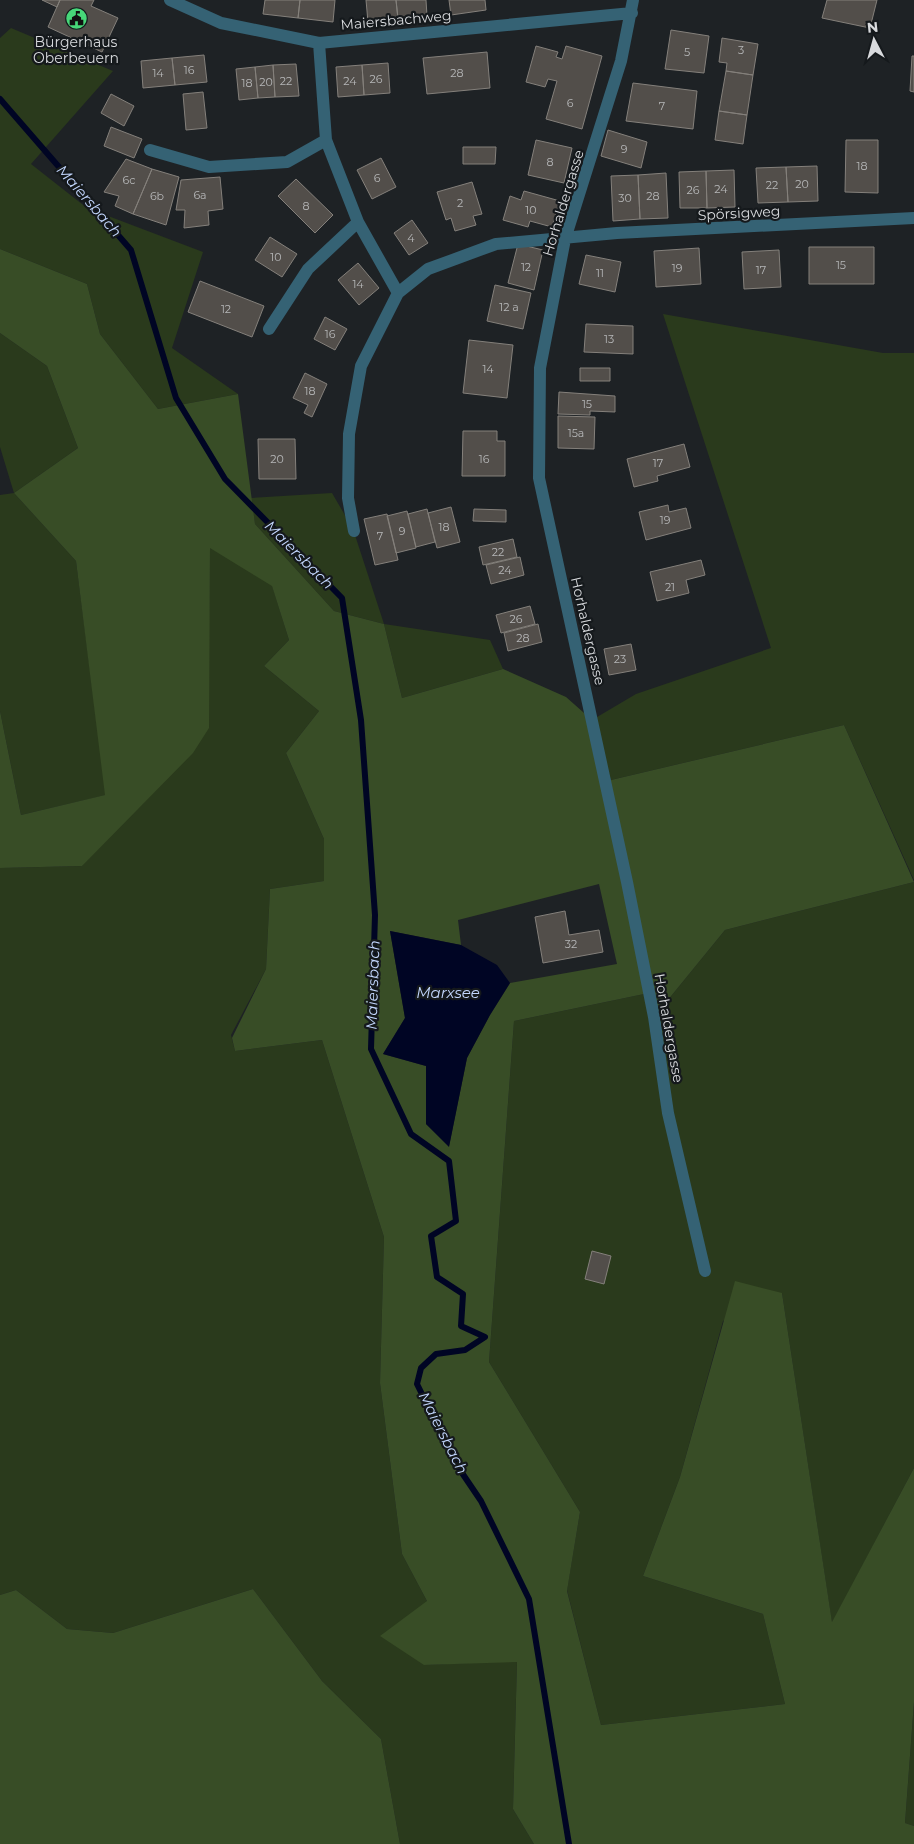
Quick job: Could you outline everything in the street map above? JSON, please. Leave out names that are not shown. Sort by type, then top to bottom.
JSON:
[{"type":"street","name":"Maiersbachweg","points":[[170,0],[221,23],[319,43],[632,6]]},
{"type":"street","name":"Horhaldergasse","points":[[632,6],[621,61],[565,239],[540,368],[539,478],[629,892],[654,1017],[668,1112],[705,1271]]},
{"type":"street","points":[[319,43],[326,140],[358,222],[398,293],[361,366],[349,434],[348,498],[354,531]]},
{"type":"street","points":[[150,150],[209,167],[286,162],[326,140]]},
{"type":"street","name":"Spörsigweg","points":[[398,293],[428,269],[496,244],[617,233],[914,218]]},
{"type":"street","points":[[269,329],[308,268],[358,222]]},
{"type":"green space","points":[[11,28],[113,71],[31,164],[87,208],[203,252],[172,348],[238,394],[158,409],[100,334],[87,284],[0,249],[0,38]]},
{"type":"green space","points":[[0,249],[87,284],[100,334],[158,409],[238,394],[255,524],[334,611],[384,624],[402,698],[503,669],[566,697],[592,720],[611,780],[844,725],[914,882],[725,930],[654,1017],[649,993],[514,1021],[489,1362],[580,1512],[567,1591],[601,1725],[785,1704],[763,1614],[643,1576],[680,1477],[735,1281],[782,1293],[832,1622],[914,1468],[914,1702],[905,1823],[914,1826],[914,1844],[534,1844],[513,1809],[517,1662],[424,1665],[380,1636],[427,1601],[402,1554],[380,1383],[384,1237],[322,1040],[235,1051],[232,1038],[266,969],[270,889],[324,881],[324,839],[286,753],[319,711],[264,666],[289,640],[272,586],[210,548],[209,728],[193,753],[82,866],[0,868],[0,711],[21,815],[105,795],[76,561],[14,493],[78,448],[47,366],[0,333]],"holes":[[[599,884],[617,964],[510,983],[467,1058],[449,1146],[426,1124],[426,1066],[383,1054],[405,1018],[390,931],[461,945],[458,920]]]},
{"type":"green space","points":[[663,314],[883,353],[914,353],[914,880],[844,725],[611,780],[592,720],[636,694],[771,648]]},
{"type":"green space","points":[[0,333],[47,366],[78,448],[14,493],[0,447]]},
{"type":"green space","points":[[14,493],[76,561],[106,795],[21,815],[0,711],[0,495]]},
{"type":"green space","points":[[332,493],[353,529],[384,624],[334,611],[255,524],[251,498]]},
{"type":"green space","points":[[210,547],[272,585],[289,640],[264,666],[319,711],[286,753],[324,839],[324,881],[270,889],[266,969],[231,1035],[235,1051],[322,1040],[384,1237],[380,1383],[402,1554],[427,1601],[424,1665],[517,1661],[513,1809],[534,1844],[400,1844],[381,1739],[322,1681],[253,1589],[113,1633],[67,1629],[16,1590],[0,1595],[0,868],[82,866],[209,620]]},
{"type":"green space","points":[[384,624],[490,640],[503,669],[402,698]]},
{"type":"green space","points":[[914,882],[914,1468],[832,1623],[782,1293],[723,1321],[680,1477],[643,1576],[763,1614],[785,1704],[601,1725],[567,1590],[580,1512],[489,1362],[514,1021],[649,993],[654,1017],[725,930]]},
{"type":"green space","points":[[253,1589],[322,1681],[381,1739],[400,1844],[0,1844],[0,1595],[16,1590],[67,1629],[113,1633]]},
{"type":"green space","points":[[914,1702],[914,1826],[905,1823]]},
{"type":"water","name":"Marxsee","points":[[390,931],[461,945],[497,965],[510,983],[467,1058],[449,1147],[426,1124],[426,1066],[383,1054],[405,1018]]},
{"type":"building","points":[[42,0],[60,0],[57,7]]},
{"type":"building","points":[[60,0],[94,0],[91,6],[118,18],[102,52],[48,27]]},
{"type":"building","points":[[265,0],[300,0],[298,18],[263,14]]},
{"type":"building","points":[[300,0],[335,0],[333,22],[298,18]]},
{"type":"building","points":[[366,0],[396,0],[398,19],[368,22]]},
{"type":"building","points":[[396,0],[426,0],[427,16],[398,19]]},
{"type":"building","points":[[449,0],[485,0],[486,10],[451,15]]},
{"type":"building","points":[[827,0],[877,0],[870,28],[822,18]]},
{"type":"building","points":[[671,30],[709,36],[704,73],[665,69]]},
{"type":"building","points":[[722,38],[758,44],[753,75],[726,71],[727,63],[719,62]]},
{"type":"building","points":[[536,46],[558,52],[556,57],[562,59],[566,46],[602,56],[582,129],[546,119],[557,81],[548,79],[545,87],[526,82]]},
{"type":"building","points":[[487,52],[490,88],[427,94],[423,58]]},
{"type":"building","points":[[204,55],[207,82],[175,85],[172,58]]},
{"type":"building","points":[[912,56],[914,56],[914,92],[910,91]]},
{"type":"building","points":[[172,58],[175,85],[143,88],[141,61]]},
{"type":"building","points":[[388,63],[390,93],[364,95],[362,65]]},
{"type":"building","points":[[296,64],[299,96],[275,97],[273,65]]},
{"type":"building","points":[[273,65],[275,97],[258,98],[255,67]]},
{"type":"building","points":[[362,65],[364,95],[338,97],[336,67]]},
{"type":"building","points":[[255,67],[258,98],[239,100],[236,69]]},
{"type":"building","points":[[726,71],[753,75],[747,115],[719,111]]},
{"type":"building","points":[[633,83],[697,91],[693,129],[626,121]]},
{"type":"building","points":[[203,92],[207,128],[186,130],[183,94]]},
{"type":"building","points":[[111,94],[134,106],[124,126],[101,113]]},
{"type":"building","points":[[719,111],[747,115],[743,144],[715,140]]},
{"type":"building","points":[[111,127],[142,139],[134,158],[104,146]]},
{"type":"building","points":[[608,130],[647,142],[641,168],[601,156]]},
{"type":"building","points":[[536,140],[572,148],[564,183],[528,175]]},
{"type":"building","points":[[846,140],[878,140],[878,193],[845,192]]},
{"type":"building","points":[[463,147],[496,147],[495,164],[463,164]]},
{"type":"building","points":[[381,158],[396,187],[372,199],[357,170]]},
{"type":"building","points":[[126,159],[152,169],[133,214],[115,206],[119,196],[104,192]]},
{"type":"building","points":[[817,166],[818,201],[788,202],[786,167]]},
{"type":"building","points":[[786,167],[788,202],[758,203],[756,168]]},
{"type":"building","points":[[152,169],[179,177],[166,225],[133,214]]},
{"type":"building","points":[[734,170],[735,207],[707,208],[706,171]]},
{"type":"building","points":[[706,171],[707,208],[680,208],[679,172]]},
{"type":"building","points":[[666,173],[668,218],[640,219],[638,175]]},
{"type":"building","points":[[638,175],[640,219],[613,221],[611,176]]},
{"type":"building","points":[[220,177],[223,209],[208,211],[209,225],[184,228],[185,210],[176,210],[181,180]]},
{"type":"building","points":[[296,179],[333,215],[315,233],[278,196]]},
{"type":"building","points":[[472,182],[482,214],[473,216],[476,225],[455,231],[451,218],[446,220],[437,192]]},
{"type":"building","points":[[524,191],[560,201],[552,227],[530,221],[528,227],[503,220],[510,196],[521,200]]},
{"type":"building","points":[[412,220],[428,243],[409,255],[394,233]]},
{"type":"building","points":[[270,237],[297,254],[282,277],[255,260]]},
{"type":"building","points":[[518,244],[543,250],[534,290],[508,283]]},
{"type":"building","points":[[809,247],[874,247],[874,284],[809,284]]},
{"type":"building","points":[[699,248],[701,284],[656,287],[654,251]]},
{"type":"building","points":[[779,250],[781,287],[744,289],[742,252]]},
{"type":"building","points":[[586,255],[621,262],[615,292],[579,284]]},
{"type":"building","points":[[358,263],[379,288],[359,305],[338,280]]},
{"type":"building","points":[[200,281],[264,306],[252,337],[188,312]]},
{"type":"building","points":[[495,285],[531,293],[523,329],[487,321]]},
{"type":"building","points":[[325,317],[347,329],[335,350],[314,339]]},
{"type":"building","points":[[586,324],[633,326],[633,354],[584,352]]},
{"type":"building","points":[[469,340],[513,345],[507,398],[463,393]]},
{"type":"building","points":[[580,368],[610,368],[610,381],[580,381]]},
{"type":"building","points":[[305,373],[327,384],[312,417],[304,413],[308,405],[293,398]]},
{"type":"building","points":[[559,392],[615,396],[615,412],[590,411],[590,415],[558,414]]},
{"type":"building","points":[[558,416],[595,417],[594,449],[558,448]]},
{"type":"building","points":[[463,431],[497,431],[497,441],[505,441],[505,476],[462,476]]},
{"type":"building","points":[[258,439],[295,439],[296,479],[259,479]]},
{"type":"building","points":[[684,444],[690,467],[657,476],[658,481],[634,487],[627,459]]},
{"type":"building","points":[[668,505],[669,512],[686,508],[691,528],[646,540],[639,512]]},
{"type":"building","points":[[451,507],[460,542],[437,548],[428,513]]},
{"type":"building","points":[[427,509],[435,542],[416,547],[408,514]]},
{"type":"building","points":[[474,509],[506,510],[506,522],[473,521]]},
{"type":"building","points":[[407,511],[416,548],[396,553],[387,516]]},
{"type":"building","points":[[387,514],[398,560],[375,565],[364,519]]},
{"type":"building","points":[[513,539],[517,557],[483,565],[479,547]]},
{"type":"building","points":[[520,557],[524,575],[491,584],[486,565]]},
{"type":"building","points":[[701,560],[705,575],[686,580],[689,593],[657,601],[650,572]]},
{"type":"building","points":[[530,606],[535,624],[501,633],[496,615]]},
{"type":"building","points":[[538,624],[542,642],[508,651],[504,633]]},
{"type":"building","points":[[631,644],[636,670],[609,675],[604,649]]},
{"type":"building","points":[[565,911],[569,935],[599,930],[603,952],[543,963],[535,917]]},
{"type":"building","points":[[592,1251],[611,1256],[604,1284],[585,1279]]},
{"type":"waterway","name":"Maiersbach","points":[[0,99],[131,250],[176,398],[225,479],[342,598],[361,720],[375,915],[371,1049],[411,1134],[449,1161],[456,1221],[431,1236],[437,1277],[463,1294],[461,1326],[485,1337],[465,1350],[436,1354],[421,1368],[417,1384],[458,1467],[481,1501],[529,1599],[569,1844]]},
{"type":"place","name":"Bürgerhaus Oberbeuern","points":[[76,19]]}]
